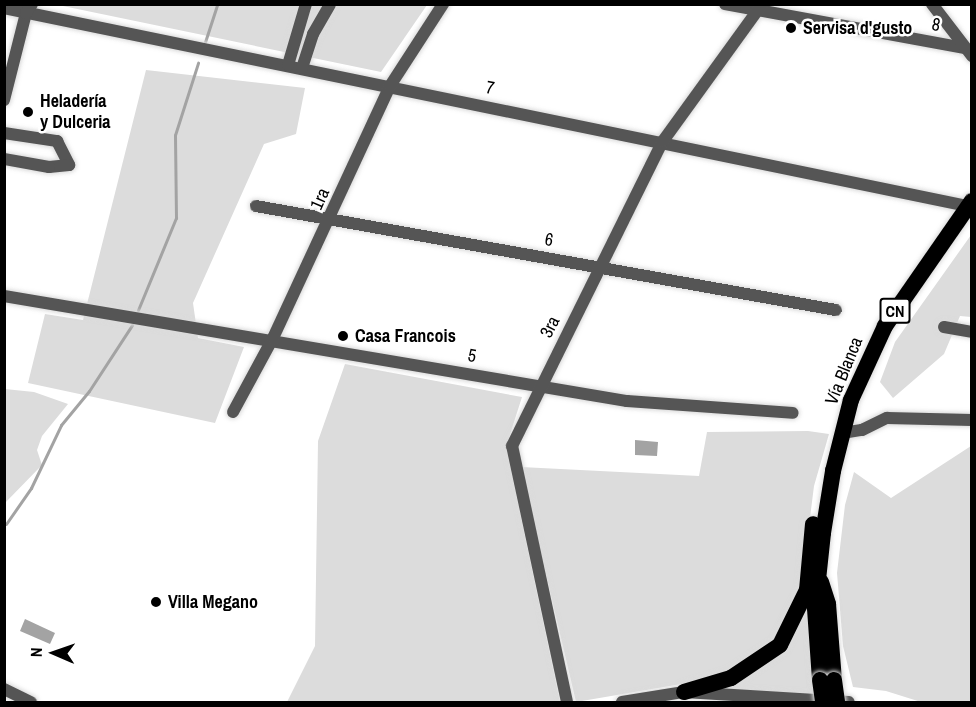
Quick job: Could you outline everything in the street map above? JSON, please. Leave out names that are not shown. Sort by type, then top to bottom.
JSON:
[{"type":"highway","name":"Vía Blanca","points":[[823,702],[827,680],[828,604],[821,581],[825,524],[842,433],[866,360],[885,326],[970,204]]},
{"type":"highway","points":[[684,692],[731,678],[755,665],[787,634],[807,590],[822,471],[842,433]]},
{"type":"highway","name":"Vía Blanca","points":[[827,680],[837,702]]},
{"type":"street","points":[[288,65],[306,4]]},
{"type":"street","points":[[302,68],[313,34],[330,4]]},
{"type":"street","name":"1ra","points":[[233,412],[273,338],[331,219],[390,86],[443,4]]},
{"type":"street","name":"8","points":[[725,4],[759,7],[968,52]]},
{"type":"street","points":[[932,4],[968,52]]},
{"type":"street","points":[[4,100],[27,7]]},
{"type":"street","name":"7","points":[[4,8],[27,7],[302,68],[970,204]]},
{"type":"street","name":"3ra","points":[[567,702],[512,446],[539,386],[663,141],[759,7]]},
{"type":"street","points":[[4,133],[57,141],[69,165],[48,167],[4,159]]},
{"type":"street","name":"6","points":[[256,206],[836,310]]},
{"type":"street","name":"5","points":[[4,296],[273,338],[627,401],[794,413]]},
{"type":"street","points":[[944,327],[972,332]]},
{"type":"street","points":[[842,433],[862,430],[887,418],[972,420]]},
{"type":"street","points":[[4,689],[31,702]]},
{"type":"street","points":[[622,702],[684,692],[849,702]]},
{"type":"shaded area","points":[[58,5],[427,5],[381,72]]},
{"type":"shaded area","points":[[146,70],[305,88],[296,134],[264,144],[193,303],[198,338],[244,347],[215,423],[28,383],[45,314],[83,320]]},
{"type":"shaded area","points":[[971,235],[971,317],[960,316],[944,354],[893,398],[880,382],[895,342]]},
{"type":"shaded area","points":[[345,364],[522,397],[506,447],[560,702],[287,702],[315,646],[318,441]]},
{"type":"shaded area","points":[[5,389],[34,392],[68,404],[42,436],[37,450],[42,465],[5,503]]},
{"type":"shaded area","points":[[808,431],[829,434],[814,486],[801,589],[786,623],[768,647],[742,667],[693,682],[576,702],[521,467],[699,476],[707,432]]},
{"type":"shaded area","points":[[635,440],[658,442],[657,456],[635,455]]},
{"type":"shaded area","points":[[971,446],[971,702],[921,702],[886,691],[853,687],[843,646],[837,573],[845,505],[854,472],[891,498]]},
{"type":"shaded area","points":[[808,595],[817,695],[709,691],[757,670]]},
{"type":"shaded area","points":[[25,619],[55,633],[50,644],[20,631]]},
{"type":"waterway","points":[[205,42],[217,4]]},
{"type":"waterway","points":[[138,310],[176,218],[175,135],[198,63]]},
{"type":"waterway","points":[[6,524],[31,488],[61,425],[89,391],[132,325]]},
{"type":"place","name":"Servisa d'gusto","points":[[791,28]]},
{"type":"place","name":"Heladería y Dulceria","points":[[28,112]]},
{"type":"place","name":"Casa Francois","points":[[343,336]]},
{"type":"place","name":"Villa Megano","points":[[156,602]]}]
